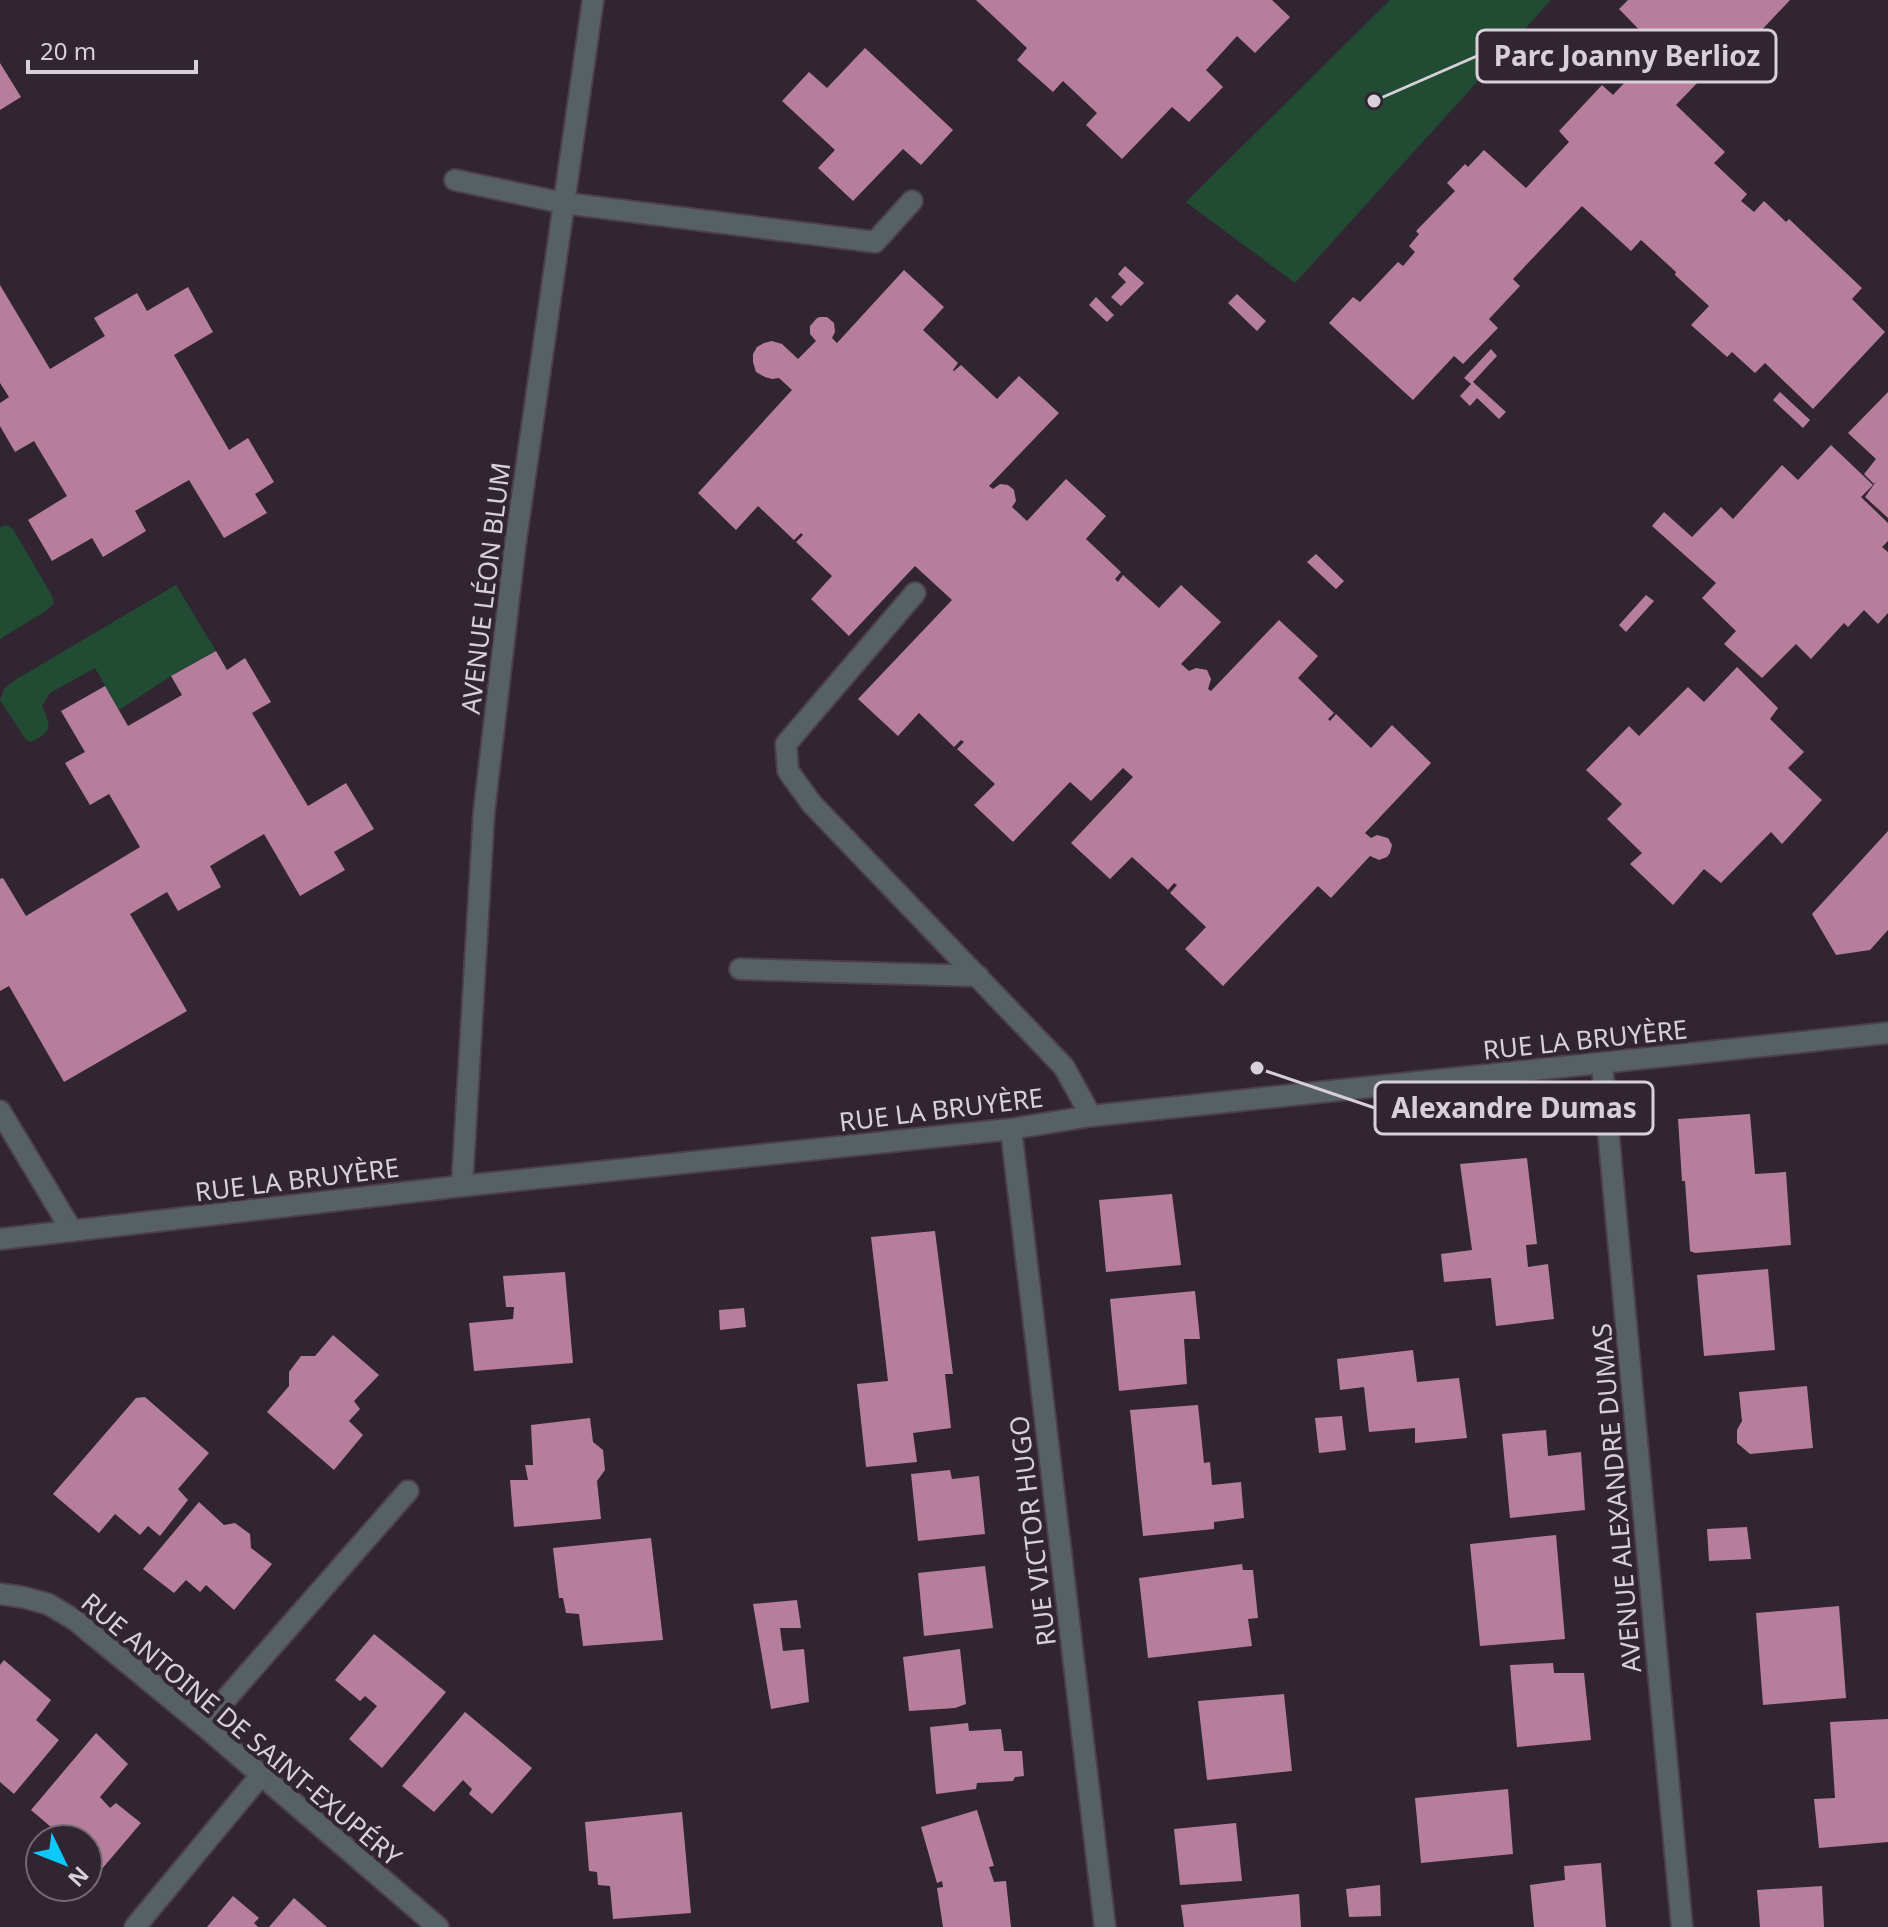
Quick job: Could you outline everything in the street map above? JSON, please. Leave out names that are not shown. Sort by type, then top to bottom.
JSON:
[{"type":"street","name":"AVENUE LÉON BLUM","points":[[462,1186],[484,812],[515,546],[593,0]]},
{"type":"street","points":[[455,180],[563,203],[875,242],[912,201]]},
{"type":"street","points":[[915,593],[786,744],[788,771],[812,804],[1064,1067],[1091,1116]]},
{"type":"street","points":[[740,969],[978,976]]},
{"type":"street","name":"RUE LA BRUYÈRE","points":[[0,1239],[462,1186],[1011,1129],[1091,1116],[1888,1033]]},
{"type":"street","name":"AVENUE ALEXANDRE DUMAS","points":[[1602,1064],[1682,1927]]},
{"type":"street","points":[[0,1111],[72,1231]]},
{"type":"street","name":"RUE VICTOR HUGO","points":[[1011,1129],[1105,1927]]},
{"type":"street","points":[[203,1725],[408,1491]]},
{"type":"street","name":"RUE ANTOINE DE SAINT-EXUPÉRY","points":[[0,1594],[48,1604],[75,1620],[203,1725],[438,1927]]},
{"type":"street","points":[[135,1927],[261,1775]]},
{"type":"green space","points":[[1390,0],[1551,0],[1295,283],[1186,202]]},
{"type":"green space","points":[[6,525],[13,529],[54,603],[0,639],[0,527]]},
{"type":"green space","points":[[176,585],[216,651],[119,710],[95,668],[50,693],[42,706],[48,723],[47,731],[31,742],[26,740],[0,700],[4,689]]},
{"type":"building","points":[[976,0],[1272,0],[1290,17],[1255,53],[1237,36],[1206,70],[1223,87],[1189,122],[1172,107],[1122,159],[1086,125],[1097,113],[1063,81],[1053,92],[1017,60],[1027,48]]},
{"type":"building","points":[[1628,0],[1790,0],[1756,36],[1749,29],[1676,105],[1725,152],[1714,163],[1747,194],[1741,201],[1754,212],[1764,201],[1786,222],[1789,219],[1862,288],[1852,299],[1885,332],[1813,409],[1765,363],[1755,373],[1732,352],[1727,357],[1691,325],[1709,306],[1641,240],[1631,251],[1582,206],[1513,279],[1520,286],[1489,319],[1498,328],[1463,364],[1454,356],[1413,400],[1329,323],[1353,297],[1360,302],[1398,262],[1403,266],[1415,252],[1409,246],[1419,234],[1416,231],[1455,191],[1447,183],[1465,164],[1468,167],[1484,150],[1526,188],[1569,142],[1559,131],[1602,85],[1613,95],[1657,48],[1619,9]]},
{"type":"building","points":[[865,48],[953,130],[921,165],[903,149],[853,201],[818,168],[835,150],[782,101],[809,72],[827,88]]},
{"type":"building","points":[[0,63],[21,97],[0,110]]},
{"type":"building","points":[[1125,266],[1144,283],[1121,306],[1111,297],[1126,282],[1118,274]]},
{"type":"building","points":[[904,270],[944,307],[923,330],[958,363],[954,371],[961,365],[997,399],[1019,376],[1059,413],[989,486],[993,489],[1000,484],[1008,485],[1014,490],[1016,501],[1012,507],[1027,521],[1066,479],[1106,516],[1086,539],[1121,572],[1115,579],[1118,582],[1123,575],[1159,608],[1181,585],[1221,622],[1181,664],[1189,671],[1196,668],[1207,670],[1211,679],[1208,689],[1211,691],[1279,620],[1318,656],[1298,678],[1334,713],[1328,719],[1330,721],[1336,714],[1371,748],[1392,725],[1431,763],[1365,833],[1371,838],[1377,835],[1388,838],[1392,845],[1387,857],[1379,860],[1370,856],[1331,898],[1318,886],[1223,986],[1185,949],[1206,927],[1170,893],[1177,885],[1174,883],[1168,890],[1132,857],[1110,879],[1071,843],[1133,777],[1123,768],[1091,801],[1070,782],[1013,842],[974,805],[995,784],[957,749],[964,742],[961,740],[954,747],[919,713],[898,736],[858,699],[952,600],[915,566],[849,636],[811,599],[832,576],[796,542],[803,535],[801,533],[794,540],[758,506],[736,530],[698,493],[792,390],[779,378],[772,379],[756,372],[753,354],[757,347],[772,341],[782,344],[798,359],[816,341],[810,334],[810,326],[820,317],[827,317],[834,323],[832,338],[837,343]]},
{"type":"building","points":[[0,285],[50,369],[105,336],[94,318],[137,293],[147,311],[188,287],[213,332],[174,355],[229,450],[248,438],[274,482],[255,494],[267,513],[224,538],[189,480],[135,511],[146,531],[103,557],[92,538],[52,561],[28,520],[67,496],[34,441],[15,452],[0,426],[0,403],[9,397],[0,383]]},
{"type":"building","points":[[1237,294],[1266,321],[1257,331],[1228,303]]},
{"type":"building","points":[[1096,297],[1114,315],[1107,322],[1089,305]]},
{"type":"building","points":[[1491,349],[1497,356],[1473,382],[1506,412],[1499,419],[1477,398],[1470,406],[1460,396],[1471,384],[1464,378]]},
{"type":"building","points":[[1780,392],[1810,420],[1803,428],[1773,400]]},
{"type":"building","points":[[1888,392],[1888,518],[1865,497],[1878,479],[1874,484],[1864,474],[1876,459],[1848,433]]},
{"type":"building","points":[[1831,445],[1873,485],[1861,497],[1888,523],[1888,541],[1882,547],[1888,552],[1888,613],[1878,624],[1864,610],[1848,627],[1844,623],[1811,659],[1796,644],[1762,678],[1724,644],[1736,631],[1702,598],[1716,583],[1652,526],[1664,512],[1692,537],[1721,507],[1733,519],[1782,465],[1798,480]]},
{"type":"building","points":[[1316,554],[1344,581],[1336,589],[1307,562]]},
{"type":"building","points":[[1646,595],[1654,601],[1626,632],[1619,625]]},
{"type":"building","points":[[216,651],[227,670],[245,658],[271,702],[252,713],[308,806],[346,783],[374,829],[334,852],[345,870],[300,896],[264,834],[210,866],[221,887],[178,911],[167,892],[130,914],[187,1011],[64,1082],[9,986],[0,991],[0,879],[3,878],[26,916],[140,847],[109,794],[90,805],[65,763],[85,752],[61,711],[105,686],[128,726],[182,695],[171,676]]},
{"type":"building","points":[[1737,667],[1778,708],[1770,719],[1804,752],[1788,768],[1822,800],[1782,844],[1771,832],[1721,883],[1704,869],[1673,905],[1630,864],[1642,853],[1607,819],[1622,804],[1586,770],[1629,726],[1639,736],[1688,687],[1704,702]]},
{"type":"building","points":[[1888,831],[1888,930],[1870,950],[1836,955],[1812,914]]},
{"type":"building","points":[[1750,1114],[1755,1174],[1786,1172],[1791,1245],[1690,1251],[1678,1119]]},
{"type":"building","points":[[1527,1158],[1537,1244],[1526,1245],[1528,1267],[1548,1264],[1554,1319],[1496,1326],[1491,1278],[1444,1282],[1441,1254],[1472,1250],[1460,1164]]},
{"type":"building","points":[[1172,1194],[1181,1265],[1106,1272],[1099,1200]]},
{"type":"building","points":[[935,1231],[953,1374],[945,1374],[951,1428],[913,1433],[917,1462],[866,1467],[857,1384],[888,1381],[871,1237]]},
{"type":"building","points":[[1768,1269],[1775,1350],[1704,1356],[1697,1275]]},
{"type":"building","points":[[565,1272],[573,1363],[474,1371],[469,1323],[513,1319],[514,1307],[506,1307],[503,1276]]},
{"type":"building","points":[[1195,1291],[1200,1339],[1184,1339],[1187,1384],[1119,1391],[1110,1299]]},
{"type":"building","points":[[744,1308],[746,1327],[720,1330],[719,1310]]},
{"type":"building","points":[[333,1335],[379,1375],[354,1401],[360,1409],[349,1421],[363,1435],[334,1470],[267,1412],[289,1386],[289,1372],[301,1356],[315,1356]]},
{"type":"building","points":[[1413,1350],[1417,1382],[1459,1378],[1467,1438],[1415,1443],[1415,1428],[1369,1432],[1364,1387],[1340,1390],[1337,1359]]},
{"type":"building","points":[[1807,1386],[1813,1448],[1750,1454],[1737,1443],[1737,1430],[1742,1421],[1739,1392]]},
{"type":"building","points":[[145,1397],[209,1453],[178,1489],[188,1500],[160,1536],[148,1526],[140,1535],[115,1514],[99,1533],[53,1494],[136,1398]]},
{"type":"building","points":[[1198,1405],[1204,1463],[1210,1462],[1212,1485],[1241,1482],[1244,1518],[1214,1522],[1214,1529],[1143,1536],[1130,1410]]},
{"type":"building","points":[[1342,1416],[1346,1450],[1319,1453],[1315,1418]]},
{"type":"building","points":[[590,1418],[593,1442],[603,1450],[605,1470],[597,1481],[601,1519],[514,1527],[510,1480],[528,1480],[525,1465],[533,1465],[531,1425]]},
{"type":"building","points":[[1546,1430],[1548,1456],[1581,1452],[1585,1510],[1510,1518],[1502,1434]]},
{"type":"building","points":[[950,1470],[952,1479],[979,1476],[985,1534],[918,1541],[911,1474]]},
{"type":"building","points":[[199,1502],[224,1525],[235,1523],[250,1534],[251,1548],[272,1564],[234,1610],[206,1585],[200,1592],[186,1580],[174,1593],[143,1569]]},
{"type":"building","points":[[1747,1527],[1751,1559],[1709,1561],[1707,1529]]},
{"type":"building","points":[[1556,1535],[1565,1639],[1480,1646],[1470,1544]]},
{"type":"building","points":[[651,1538],[663,1640],[583,1646],[579,1614],[566,1613],[563,1598],[559,1598],[553,1548]]},
{"type":"building","points":[[1242,1564],[1243,1570],[1253,1570],[1258,1618],[1248,1619],[1252,1646],[1148,1658],[1139,1578]]},
{"type":"building","points":[[985,1566],[993,1628],[924,1636],[918,1573]]},
{"type":"building","points":[[797,1600],[801,1628],[780,1628],[783,1651],[804,1649],[809,1702],[771,1709],[753,1604]]},
{"type":"building","points":[[1839,1606],[1846,1698],[1763,1705],[1756,1613]]},
{"type":"building","points":[[374,1634],[446,1692],[382,1768],[349,1739],[377,1706],[365,1696],[360,1701],[335,1680]]},
{"type":"building","points":[[960,1649],[966,1704],[955,1708],[909,1711],[903,1657]]},
{"type":"building","points":[[4,1660],[51,1700],[36,1720],[59,1740],[14,1794],[0,1782],[0,1665]]},
{"type":"building","points":[[1553,1663],[1554,1673],[1584,1673],[1591,1740],[1517,1747],[1510,1665]]},
{"type":"building","points":[[1284,1694],[1292,1771],[1207,1780],[1198,1701]]},
{"type":"building","points":[[465,1712],[532,1768],[492,1814],[469,1794],[472,1789],[463,1780],[434,1812],[402,1786]]},
{"type":"building","points":[[1888,1719],[1888,1842],[1819,1848],[1814,1799],[1835,1798],[1830,1722]]},
{"type":"building","points":[[968,1723],[969,1731],[1001,1729],[1004,1751],[1022,1751],[1024,1776],[1015,1777],[1013,1781],[977,1783],[976,1789],[936,1794],[930,1727]]},
{"type":"building","points":[[96,1733],[128,1764],[100,1797],[110,1808],[116,1803],[141,1823],[104,1866],[104,1823],[46,1823],[31,1810]]},
{"type":"building","points":[[1508,1789],[1513,1854],[1421,1863],[1415,1798]]},
{"type":"building","points":[[977,1810],[994,1866],[989,1867],[994,1882],[1006,1881],[1011,1927],[943,1927],[937,1888],[943,1887],[942,1881],[937,1883],[921,1827]]},
{"type":"building","points":[[682,1812],[691,1913],[613,1919],[610,1886],[598,1885],[597,1872],[589,1871],[585,1822]]},
{"type":"building","points":[[1236,1823],[1242,1881],[1180,1885],[1174,1829]]},
{"type":"building","points":[[1601,1863],[1606,1927],[1534,1927],[1530,1885],[1565,1880],[1564,1866]]},
{"type":"building","points":[[1380,1885],[1381,1916],[1349,1917],[1346,1889]]},
{"type":"building","points":[[1822,1886],[1824,1927],[1760,1927],[1757,1890]]},
{"type":"building","points":[[1299,1894],[1301,1927],[1184,1927],[1181,1905]]},
{"type":"building","points":[[233,1896],[259,1918],[254,1923],[258,1927],[207,1927]]},
{"type":"building","points":[[294,1898],[327,1927],[269,1927]]},
{"type":"place","name":"Parc Joanny Berlioz","points":[[1374,101]]},
{"type":"place","name":"Alexandre Dumas","points":[[1257,1068]]}]
